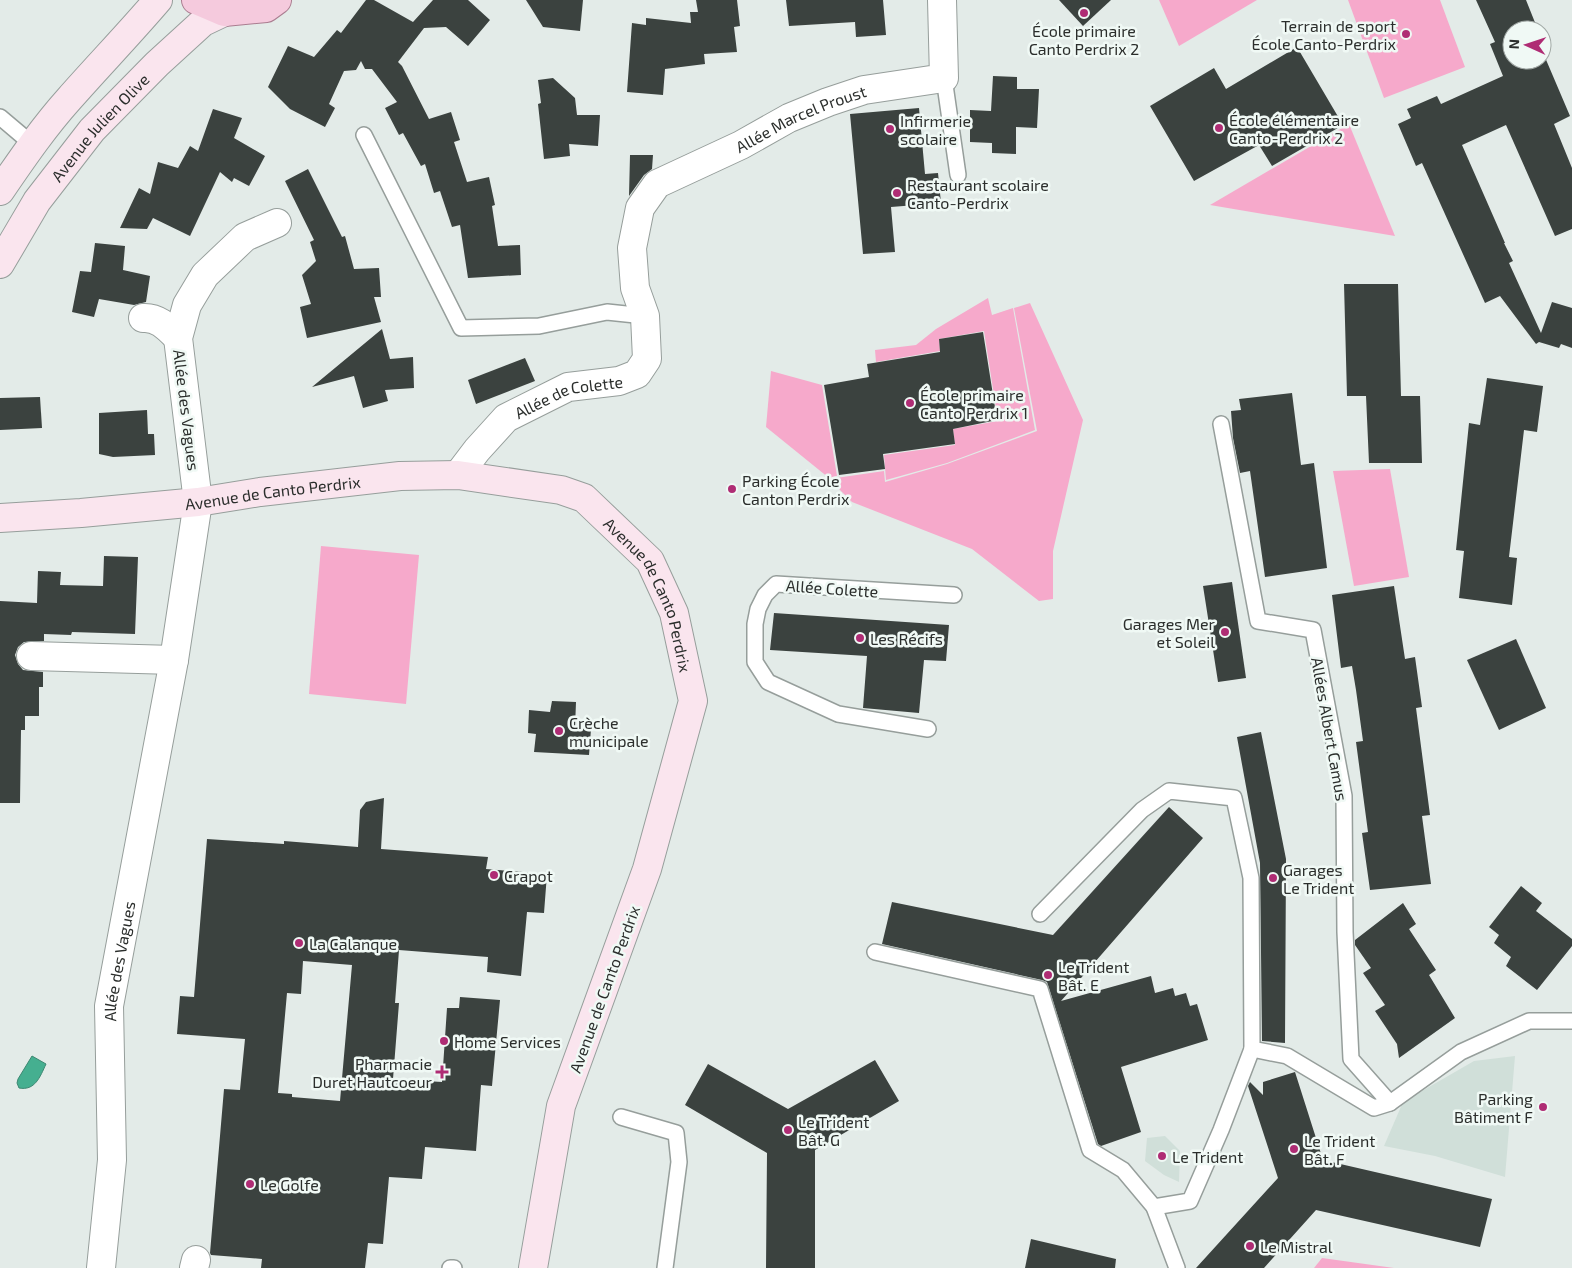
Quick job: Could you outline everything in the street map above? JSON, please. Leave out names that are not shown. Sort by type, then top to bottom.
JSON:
[{"type":"main road","points":[[196,0],[224,12],[266,8],[277,0]]},
{"type":"street","points":[[0,191],[32,144],[69,99],[126,39],[158,0]]},
{"type":"street","points":[[942,0],[944,78]]},
{"type":"street","name":"Avenue Julien Olive","points":[[0,264],[37,201],[92,130],[203,22],[224,12]]},
{"type":"street","name":"Allée Marcel Proust","points":[[632,248],[640,208],[656,184],[741,145],[789,118],[828,102],[864,90],[944,78]]},
{"type":"street","name":"Allée des Vagues","points":[[101,1268],[112,1160],[110,1006],[174,660],[198,502],[178,338],[187,305],[205,275],[245,237],[277,223]]},
{"type":"street","name":"Allée de Colette","points":[[458,475],[477,450],[506,418],[568,387],[619,381],[637,374],[647,359],[646,316],[635,288],[632,248]]},
{"type":"street","name":"Allée des Vagues","points":[[143,318],[152,317],[168,327],[178,338]]},
{"type":"street","name":"Avenue de Canto Perdrix","points":[[0,518],[81,513],[198,502],[260,492],[400,476],[458,475],[562,490],[584,498],[650,561],[674,613],[693,701],[647,869],[561,1106],[533,1268]]},
{"type":"street","points":[[31,656],[174,660]]},
{"type":"lane","points":[[944,78],[958,175]]},
{"type":"lane","points":[[0,117],[32,144]]},
{"type":"lane","points":[[364,136],[461,328],[539,326],[607,312],[646,316]]},
{"type":"lane","name":"Allées Albert Camus","points":[[1222,424],[1258,621],[1313,630],[1344,796],[1345,932],[1351,1059],[1390,1103]]},
{"type":"lane","name":"Allée Colette","points":[[928,729],[838,714],[768,682],[755,662],[755,624],[758,609],[766,595],[776,584],[954,595]]},
{"type":"lane","points":[[1040,914],[1142,810],[1169,791],[1234,798],[1252,878],[1252,1050],[1221,1130],[1190,1200],[1154,1207]]},
{"type":"lane","points":[[875,952],[1040,989],[1090,1150],[1123,1170],[1154,1207],[1177,1268]]},
{"type":"lane","points":[[1252,1050],[1287,1056],[1374,1108],[1390,1103],[1462,1052],[1529,1022],[1572,1021]]},
{"type":"lane","points":[[621,1116],[676,1133],[679,1162],[665,1268]]},
{"type":"shaded area","points":[[1159,0],[1257,0],[1179,46]]},
{"type":"shaded area","name":"Terrain de sport École Canto-Perdrix","points":[[1348,0],[1440,0],[1465,67],[1384,98]]},
{"type":"shaded area","points":[[1349,124],[1395,236],[1210,205]]},
{"type":"shaded area","points":[[988,298],[992,315],[1013,308],[1035,430],[947,463],[886,480],[884,455],[955,445],[953,429],[998,421],[984,331],[939,339],[940,351],[876,362],[875,350],[916,345],[936,329]]},
{"type":"shaded area","points":[[1030,303],[1083,420],[1053,551],[1053,599],[1039,601],[972,549],[852,502],[829,479],[884,471],[885,482],[947,464],[1037,431],[1014,308]]},
{"type":"shaded area","points":[[771,371],[822,385],[837,476],[829,478],[766,427]]},
{"type":"shaded area","points":[[1390,469],[1409,577],[1354,586],[1333,471]]},
{"type":"shaded area","points":[[321,546],[419,555],[406,704],[309,694]]},
{"type":"shaded area","points":[[32,1056],[46,1064],[33,1085],[19,1088],[18,1079]]},
{"type":"shaded area","points":[[1515,1056],[1505,1177],[1435,1156],[1384,1146],[1403,1102],[1474,1061]]},
{"type":"shaded area","name":"Le Trident","points":[[1165,1136],[1180,1151],[1179,1182],[1164,1175],[1145,1161],[1147,1138]]},
{"type":"shaded area","points":[[1322,1258],[1394,1268],[1314,1268]]},
{"type":"building","points":[[366,0],[374,0],[413,22],[433,0],[468,0],[490,20],[468,46],[446,27],[424,28],[398,62],[402,66],[429,119],[451,112],[460,140],[454,142],[467,182],[489,177],[495,205],[492,206],[498,246],[520,245],[521,275],[468,278],[460,225],[452,227],[440,191],[434,193],[425,164],[421,166],[403,133],[399,135],[385,108],[397,102],[372,69],[365,69],[361,61],[356,70],[344,71],[329,104],[335,108],[325,127],[290,109],[268,87],[288,46],[314,57],[337,30],[341,33]]},
{"type":"building","points":[[526,0],[583,0],[580,31],[543,27]]},
{"type":"building","points":[[696,0],[737,0],[740,26],[734,27],[737,52],[704,54],[705,64],[665,69],[663,95],[627,92],[632,23],[646,25],[646,18],[691,23],[690,12],[698,12]]},
{"type":"building","points":[[786,0],[883,0],[886,35],[856,37],[855,22],[789,26]]},
{"type":"building","name":"École primaire Canto Perdrix 2","points":[[1059,0],[1111,0],[1083,26]]},
{"type":"building","points":[[1476,0],[1526,0],[1534,20],[1502,20],[1502,70],[1550,70],[1570,116],[1554,124],[1572,168],[1572,229],[1555,236],[1506,125],[1462,145],[1513,261],[1509,263],[1541,333],[1552,302],[1572,308],[1572,348],[1561,344],[1559,348],[1539,342],[1536,344],[1500,296],[1485,303],[1422,163],[1416,166],[1398,124],[1411,118],[1407,109],[1437,96],[1441,104],[1503,76],[1490,44],[1495,42]]},
{"type":"building","name":"École élémentaire Canto-Perdrix 2","points":[[1297,47],[1343,125],[1272,166],[1259,145],[1194,181],[1150,106],[1214,68],[1226,89]]},
{"type":"building","points":[[993,76],[1017,77],[1017,89],[1039,89],[1037,128],[1016,127],[1016,154],[992,153],[992,143],[970,142],[970,110],[991,111]]},
{"type":"building","points":[[553,78],[575,98],[577,115],[600,115],[598,146],[569,144],[570,156],[544,159],[538,104],[541,103],[538,80]]},
{"type":"building","name":"Restaurant scolaire Canto-Perdrix","points":[[919,108],[925,174],[938,173],[941,203],[891,207],[895,252],[863,254],[850,114]]},
{"type":"building","points":[[213,109],[242,118],[234,138],[265,156],[249,186],[234,178],[232,182],[220,172],[190,236],[153,218],[147,229],[120,228],[139,188],[150,194],[158,162],[178,168],[190,146],[198,151]]},
{"type":"building","points":[[630,155],[653,155],[652,169],[644,175],[629,196]]},
{"type":"building","points":[[308,169],[342,237],[345,236],[354,269],[379,268],[381,297],[374,297],[381,322],[307,338],[300,307],[311,304],[302,275],[316,261],[310,242],[314,240],[285,181]]},
{"type":"building","points":[[95,243],[125,246],[123,270],[150,276],[146,302],[134,305],[99,299],[94,317],[72,312],[80,271],[91,272]]},
{"type":"building","points":[[1344,284],[1398,284],[1401,396],[1420,396],[1422,463],[1369,463],[1366,396],[1347,396]]},
{"type":"building","points":[[382,329],[390,359],[413,357],[414,388],[385,390],[388,401],[363,408],[354,376],[312,387]]},
{"type":"building","name":"École primaire Canto Perdrix 1","points":[[983,332],[997,420],[953,429],[955,444],[883,454],[885,469],[839,475],[824,385],[869,377],[867,364],[940,352],[939,339]]},
{"type":"building","points":[[525,358],[535,381],[476,404],[468,380]]},
{"type":"building","points":[[1487,378],[1543,386],[1537,432],[1524,430],[1509,557],[1517,558],[1512,605],[1459,598],[1464,551],[1456,550],[1469,423],[1480,425]]},
{"type":"building","points":[[1292,393],[1301,465],[1314,463],[1327,568],[1265,577],[1250,471],[1240,473],[1233,438],[1231,411],[1241,410],[1239,399]]},
{"type":"building","points":[[40,397],[42,428],[0,430],[0,398]]},
{"type":"building","points":[[147,410],[148,434],[154,434],[155,455],[113,457],[99,454],[99,413]]},
{"type":"building","points":[[104,556],[138,557],[135,634],[72,632],[71,635],[44,634],[44,641],[24,642],[18,647],[15,655],[18,664],[23,670],[43,672],[43,687],[39,687],[39,716],[25,716],[25,730],[21,730],[20,803],[0,803],[0,601],[37,603],[38,571],[61,572],[60,585],[103,586]]},
{"type":"building","name":"Garages Mer et Soleil","points":[[1232,582],[1246,678],[1218,682],[1203,586]]},
{"type":"building","points":[[1394,586],[1405,659],[1415,657],[1422,707],[1416,708],[1430,815],[1422,816],[1431,884],[1370,890],[1362,833],[1368,832],[1356,742],[1363,741],[1352,666],[1341,668],[1332,595]]},
{"type":"building","name":"Les Récifs","points":[[774,613],[949,625],[946,661],[924,660],[919,713],[863,708],[867,656],[770,650]]},
{"type":"building","points":[[1516,639],[1546,708],[1499,730],[1467,660]]},
{"type":"building","name":"Crèche municipale","points":[[552,701],[576,702],[575,728],[591,729],[589,755],[534,752],[536,734],[528,733],[529,710],[550,712]]},
{"type":"building","name":"Garages Le Trident","points":[[1261,732],[1286,859],[1285,1043],[1262,1041],[1260,863],[1237,737]]},
{"type":"building","points":[[384,798],[381,849],[488,857],[486,869],[547,874],[544,913],[527,912],[521,976],[487,972],[488,957],[399,950],[395,1003],[399,1003],[393,1079],[442,1082],[447,1008],[459,1008],[460,997],[500,1000],[492,1086],[481,1085],[476,1151],[425,1147],[422,1179],[389,1177],[383,1244],[368,1243],[365,1268],[261,1268],[262,1259],[211,1255],[224,1089],[240,1090],[245,1039],[177,1034],[180,996],[194,997],[207,839],[284,844],[284,841],[358,847],[360,810],[366,802]],"holes":[[[303,961],[352,965],[340,1101],[292,1097],[292,1094],[278,1093],[287,993],[301,994]]]},
{"type":"building","name":"Le Trident Bât. E","points":[[1169,807],[1203,838],[1061,1001],[1151,976],[1155,993],[1173,988],[1175,996],[1186,993],[1190,1006],[1197,1004],[1208,1040],[1121,1067],[1141,1132],[1101,1146],[1098,1144],[1047,982],[882,944],[892,902],[1053,935]]},
{"type":"building","points":[[1521,886],[1542,903],[1536,911],[1572,939],[1572,946],[1537,990],[1506,966],[1511,957],[1494,943],[1499,935],[1489,927]]},
{"type":"building","points":[[1403,903],[1416,924],[1409,929],[1436,970],[1429,975],[1455,1018],[1399,1058],[1397,1044],[1375,1011],[1385,1005],[1363,973],[1371,968],[1355,945],[1355,940]]},
{"type":"building","name":"Le Trident Bât. G","points":[[875,1060],[899,1101],[815,1150],[815,1268],[766,1268],[767,1153],[685,1105],[708,1064],[788,1109]]},
{"type":"building","name":"Le Trident Bât. F","points":[[1295,1072],[1323,1160],[1492,1199],[1480,1247],[1316,1210],[1264,1268],[1196,1268],[1278,1178],[1248,1086],[1250,1082],[1263,1095],[1263,1082]]},
{"type":"building","points":[[1031,1239],[1116,1259],[1115,1268],[1025,1268]]},
{"type":"place","name":"École primaire Canto Perdrix 2","points":[[1084,13]]},
{"type":"place","name":"Terrain de sport École Canto-Perdrix","points":[[1406,34]]},
{"type":"place","name":"École élémentaire Canto-Perdrix 2","points":[[1219,128]]},
{"type":"place","name":"Infirmerie scolaire","points":[[890,129]]},
{"type":"place","name":"Restaurant scolaire Canto-Perdrix","points":[[897,193]]},
{"type":"place","name":"École primaire Canto Perdrix 1","points":[[910,403]]},
{"type":"place","name":"Parking École Canton Perdrix","points":[[732,489]]},
{"type":"place","name":"Garages Mer et Soleil","points":[[1225,632]]},
{"type":"place","name":"Les Récifs","points":[[860,638]]},
{"type":"place","name":"Crèche municipale","points":[[559,731]]},
{"type":"place","name":"Crapot","points":[[494,875]]},
{"type":"place","name":"Garages Le Trident","points":[[1273,878]]},
{"type":"place","name":"La Calanque","points":[[299,943]]},
{"type":"place","name":"Le Trident Bât. E","points":[[1048,975]]},
{"type":"place","name":"Home Services","points":[[444,1041]]},
{"type":"place","name":"Pharmacie Duret Hautcoeur","points":[[442,1072]]},
{"type":"place","name":"Parking Bâtiment F","points":[[1543,1107]]},
{"type":"place","name":"Le Trident Bât. G","points":[[788,1130]]},
{"type":"place","name":"Le Trident Bât. F","points":[[1294,1149]]},
{"type":"place","name":"Le Trident","points":[[1162,1156]]},
{"type":"place","name":"Le Golfe","points":[[250,1184]]},
{"type":"place","name":"Le Mistral","points":[[1250,1246]]}]
